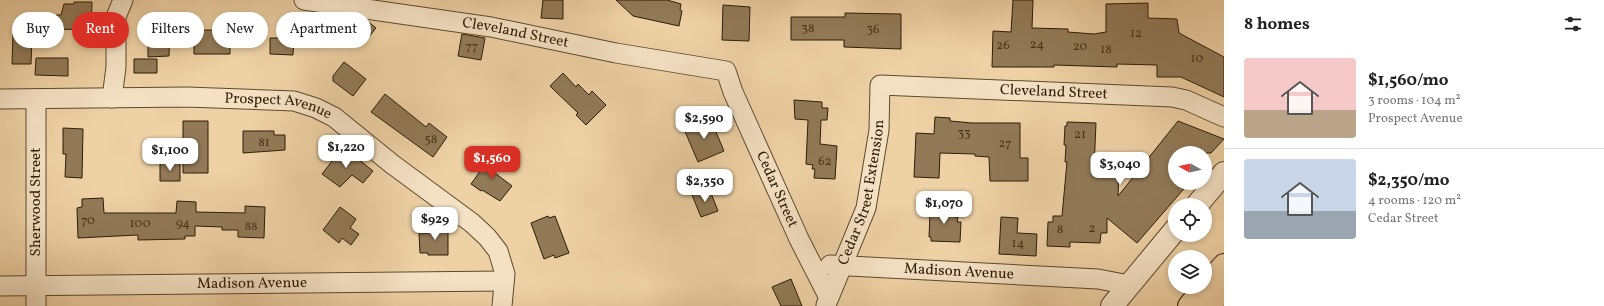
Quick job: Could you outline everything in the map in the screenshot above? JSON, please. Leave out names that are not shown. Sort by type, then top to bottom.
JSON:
[{"type":"highway","points":[[1212,279],[1224,265]]},
{"type":"highway","points":[[1209,306],[1224,288]]},
{"type":"highway","points":[[1189,306],[1199,294]]},
{"type":"street","points":[[112,98],[116,67],[116,17],[123,0]]},
{"type":"street","name":"Cleveland Street","points":[[304,0],[491,27],[616,53],[726,71]]},
{"type":"street","name":"Cedar Street","points":[[726,71],[733,92],[827,301]]},
{"type":"street","name":"Cleveland Street","points":[[880,84],[1172,97],[1186,100],[1224,117]]},
{"type":"street","name":"Cedar Street Extension","points":[[827,301],[840,266],[866,208],[871,186],[879,130],[880,84]]},
{"type":"street","name":"Prospect Avenue","points":[[0,99],[187,97],[294,101],[316,108],[334,118],[392,164],[472,223],[487,237],[498,251],[505,274],[502,306]]},
{"type":"street","name":"Sherwood Street","points":[[36,99],[36,306]]},
{"type":"street","points":[[1203,198],[1224,173]]},
{"type":"street","points":[[1112,306],[1168,238]]},
{"type":"street","name":"Madison Avenue","points":[[799,239],[815,260],[827,265],[1098,279],[1129,285]]},
{"type":"street","name":"Madison Avenue","points":[[0,286],[504,281]]},
{"type":"building","points":[[543,0],[563,0],[563,19],[541,18]]},
{"type":"building","points":[[616,0],[667,0],[681,4],[680,10],[682,11],[679,26],[633,16]]},
{"type":"building","points":[[1013,0],[1033,0],[1032,28],[1068,29],[1068,32],[1094,34],[1106,32],[1106,4],[1148,3],[1148,18],[1177,19],[1179,33],[1224,57],[1224,97],[1181,77],[1157,77],[1157,65],[1117,64],[1117,67],[1054,65],[1054,67],[992,67],[993,31],[1011,32]]},
{"type":"building","points":[[74,2],[92,2],[92,12],[72,12],[72,29],[64,29],[64,12],[62,12],[64,4],[74,4]]},
{"type":"building","points":[[723,5],[750,7],[749,41],[722,40]]},
{"type":"building","points":[[845,13],[901,14],[901,49],[844,47],[844,40],[791,40],[791,17],[845,17]]},
{"type":"building","points":[[371,24],[376,28],[371,34]]},
{"type":"building","points":[[204,30],[212,30],[212,48],[230,48],[230,54],[194,54],[194,48],[204,48]]},
{"type":"building","points":[[462,34],[485,38],[481,60],[458,56]]},
{"type":"building","points":[[270,38],[276,38],[276,48],[293,48],[293,55],[270,54]]},
{"type":"building","points":[[12,48],[32,48],[31,64],[12,64]]},
{"type":"building","points":[[148,48],[169,48],[169,56],[148,57]]},
{"type":"building","points":[[36,58],[68,58],[68,76],[35,75]]},
{"type":"building","points":[[134,59],[157,59],[157,73],[134,73]]},
{"type":"building","points":[[344,62],[366,79],[353,96],[333,81],[333,76]]},
{"type":"building","points":[[563,73],[576,87],[578,84],[589,95],[592,91],[606,105],[586,125],[576,115],[578,113],[550,86]]},
{"type":"building","points":[[385,94],[426,127],[429,123],[447,137],[433,157],[371,112]]},
{"type":"building","points":[[794,100],[822,102],[822,108],[828,108],[827,120],[821,120],[820,144],[837,146],[835,179],[814,178],[815,169],[812,169],[813,165],[806,164],[808,120],[795,119]]},
{"type":"building","points":[[935,117],[950,118],[950,121],[972,123],[1020,123],[1020,158],[1028,158],[1028,181],[990,181],[989,157],[975,156],[975,154],[940,153],[939,178],[914,177],[916,133],[934,134]]},
{"type":"building","points":[[710,118],[724,151],[698,162],[684,129]]},
{"type":"building","points":[[183,121],[208,121],[208,173],[183,173]]},
{"type":"building","points":[[1178,121],[1224,139],[1212,152],[1212,146],[1168,146],[1168,190],[1183,190],[1176,198],[1168,198],[1168,207],[1137,243],[1107,218],[1107,233],[1101,233],[1100,243],[1070,242],[1070,247],[1047,246],[1048,222],[1053,222],[1053,216],[1062,216],[1067,162],[1065,162],[1066,145],[1064,145],[1065,126],[1067,126],[1067,122],[1096,123],[1094,169],[1119,170],[1118,196]]},
{"type":"building","points":[[63,128],[83,129],[82,178],[65,177],[66,154],[63,154]]},
{"type":"building","points":[[243,131],[274,131],[274,135],[285,135],[285,150],[243,153]]},
{"type":"building","points":[[343,147],[373,171],[363,183],[352,175],[340,187],[322,174]]},
{"type":"building","points":[[491,156],[502,164],[495,173],[512,186],[500,201],[471,184]]},
{"type":"building","points":[[160,163],[180,163],[180,181],[160,181]]},
{"type":"building","points":[[709,188],[718,211],[701,217],[692,195]]},
{"type":"building","points":[[103,198],[104,213],[176,213],[177,201],[196,202],[196,212],[245,213],[245,206],[265,207],[264,238],[238,237],[238,230],[222,230],[222,227],[195,226],[195,236],[185,236],[185,239],[138,240],[138,235],[78,238],[77,208],[82,207],[82,199]]},
{"type":"building","points":[[937,204],[949,205],[949,212],[954,212],[954,217],[958,217],[957,222],[961,222],[960,242],[931,241],[931,237],[929,237],[930,213],[936,213]]},
{"type":"building","points":[[340,207],[356,219],[350,228],[359,234],[351,245],[342,238],[339,243],[323,230]]},
{"type":"building","points":[[548,216],[549,218],[555,216],[569,253],[555,258],[554,255],[544,259],[531,223]]},
{"type":"building","points":[[1001,217],[1018,218],[1017,233],[1037,234],[1036,256],[999,254]]},
{"type":"building","points":[[428,227],[448,227],[448,255],[428,255],[428,253],[420,253],[419,233],[428,233]]},
{"type":"building","points":[[791,279],[802,306],[781,306],[772,287]]}]
